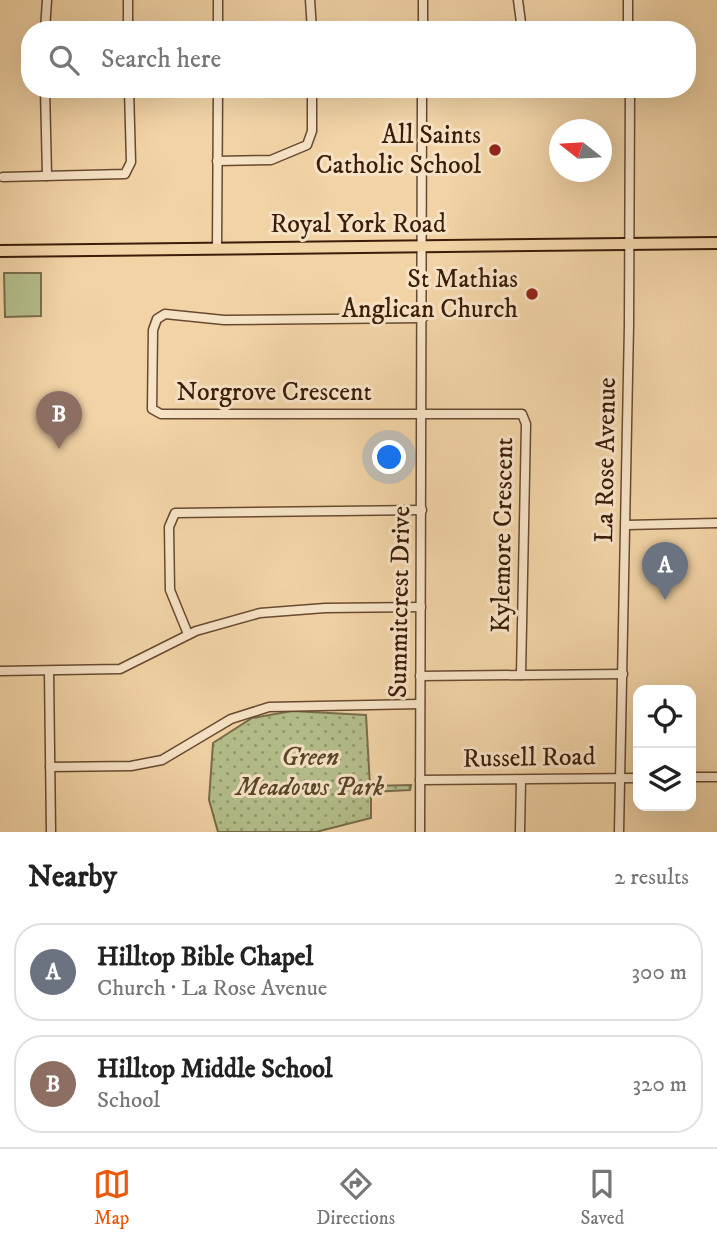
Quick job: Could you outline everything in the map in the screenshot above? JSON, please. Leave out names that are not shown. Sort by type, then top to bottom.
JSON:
[{"type":"main road","name":"Royal York Road","points":[[0,251],[717,243]]},
{"type":"street","points":[[46,21],[47,0]]},
{"type":"street","points":[[128,0],[128,21]]},
{"type":"street","points":[[218,0],[218,21]]},
{"type":"street","points":[[310,0],[311,21]]},
{"type":"street","points":[[423,21],[424,0]]},
{"type":"street","points":[[518,0],[521,21]]},
{"type":"street","points":[[628,0],[628,21]]},
{"type":"street","points":[[45,98],[47,176]]},
{"type":"street","points":[[3,177],[117,176],[128,171],[129,98]]},
{"type":"street","points":[[217,248],[218,98]]},
{"type":"street","points":[[217,161],[271,160],[307,145],[312,131],[312,98]]},
{"type":"street","name":"Summitcrest Drive","points":[[419,832],[424,246],[422,98]]},
{"type":"street","name":"La Rose Avenue","points":[[619,832],[626,524],[630,98]]},
{"type":"street","name":"Norgrove Crescent","points":[[422,412],[161,414],[154,411],[152,405],[154,326],[165,314],[224,320],[423,318]]},
{"type":"street","name":"Kylemore Crescent","points":[[422,412],[512,412],[525,418],[521,675]]},
{"type":"street","points":[[188,634],[170,590],[169,527],[175,513],[422,510]]},
{"type":"street","points":[[626,524],[717,523]]},
{"type":"street","points":[[0,671],[120,669],[188,634],[235,618],[283,610],[421,607]]},
{"type":"street","points":[[49,671],[51,832]]},
{"type":"street","points":[[421,676],[623,674]]},
{"type":"street","points":[[50,767],[131,766],[162,760],[231,719],[269,707],[420,704]]},
{"type":"street","points":[[696,777],[717,777]]},
{"type":"street","name":"Russell Road","points":[[420,780],[633,778]]},
{"type":"street","points":[[520,832],[521,780]]},
{"type":"green space","points":[[4,273],[41,273],[41,316],[5,317]]},
{"type":"green space","name":"Green Meadows Park","points":[[292,711],[366,715],[370,786],[411,785],[410,790],[371,792],[371,818],[316,832],[218,832],[209,800],[213,743],[252,718]]},
{"type":"place","name":"All Saints Catholic School","points":[[495,150]]},
{"type":"place","name":"St Mathias Anglican Church","points":[[532,294]]},
{"type":"place","name":"Hilltop Middle School","points":[[59,449]]},
{"type":"place","name":"Hilltop Bible Chapel","points":[[665,600]]}]
